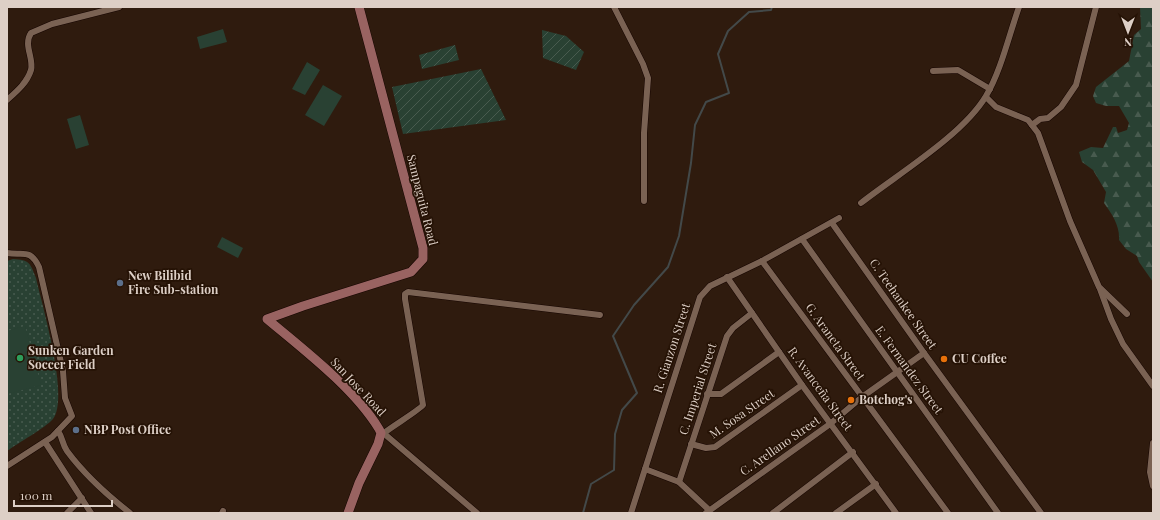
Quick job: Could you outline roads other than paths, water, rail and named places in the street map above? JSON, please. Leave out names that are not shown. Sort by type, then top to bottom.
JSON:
[{"type":"street","points":[[7,100],[27,79],[30,71],[32,65],[27,43],[30,33],[52,24],[119,7]]},
{"type":"street","name":"Sampaguita Road","points":[[267,319],[411,272],[423,258],[423,248],[359,7]]},
{"type":"street","points":[[614,7],[643,64],[648,78],[644,133],[644,201]]},
{"type":"street","points":[[861,203],[951,134],[971,116],[986,97],[990,89],[1018,7]]},
{"type":"street","points":[[1032,125],[1040,119],[1048,118],[1061,107],[1076,85],[1096,7]]},
{"type":"street","points":[[933,71],[958,70],[990,89]]},
{"type":"street","points":[[986,97],[996,107],[1028,120],[1038,133],[1070,221],[1111,319],[1124,344],[1153,386]]},
{"type":"street","name":"R. Gianzon Street","points":[[631,513],[700,297],[710,286],[762,261],[840,218]]},
{"type":"street","name":"C. Teehankee Street","points":[[832,223],[924,353],[1041,513]]},
{"type":"street","name":"E. Fernandez Street","points":[[802,240],[998,513]]},
{"type":"street","points":[[7,253],[25,253],[32,256],[39,267],[62,366],[65,398],[72,416],[45,442],[7,466]]},
{"type":"street","name":"G. Araneta Street","points":[[762,261],[948,513]]},
{"type":"street","name":"R. Avanceña Street","points":[[727,277],[802,385],[830,424],[853,452],[896,513]]},
{"type":"street","points":[[1099,288],[1127,314]]},
{"type":"street","points":[[477,513],[382,431],[422,407],[405,294],[408,292],[600,315]]},
{"type":"street","name":"C. Imperial Street","points":[[679,482],[727,336],[733,328],[752,314]]},
{"type":"street","name":"San Jose Road","points":[[267,319],[324,368],[354,397],[382,431],[380,433],[378,444],[359,483],[348,513]]},
{"type":"street","points":[[707,394],[721,394],[780,352]]},
{"type":"street","name":"C. Arellano Street","points":[[708,512],[830,424],[862,397],[924,353]]},
{"type":"street","name":"M. Sosa Street","points":[[691,444],[706,448],[715,447],[802,385]]},
{"type":"street","points":[[58,431],[63,438],[63,444],[73,458],[103,489],[130,513]]},
{"type":"street","points":[[45,442],[91,513]]},
{"type":"street","points":[[1153,443],[1150,472],[1153,486]]},
{"type":"street","points":[[773,513],[853,452]]},
{"type":"street","points":[[645,469],[679,482],[708,512]]},
{"type":"street","points":[[836,513],[876,484]]},
{"type":"street","points":[[67,513],[82,498]]},
{"type":"waterway","points":[[583,513],[591,484],[614,470],[615,434],[622,410],[637,393],[613,336],[634,305],[668,267],[679,236],[691,163],[695,125],[706,102],[729,93],[718,54],[728,31],[749,12],[771,10],[772,7]]},
{"type":"place","name":"New Bilibid Fire Sub-station","points":[[120,283]]},
{"type":"place","name":"Sunken Garden Soccer Field","points":[[20,358]]},
{"type":"place","name":"CU Coffee","points":[[944,359]]},
{"type":"place","name":"Botchog's","points":[[851,400]]},
{"type":"place","name":"NBP Post Office","points":[[76,430]]}]
